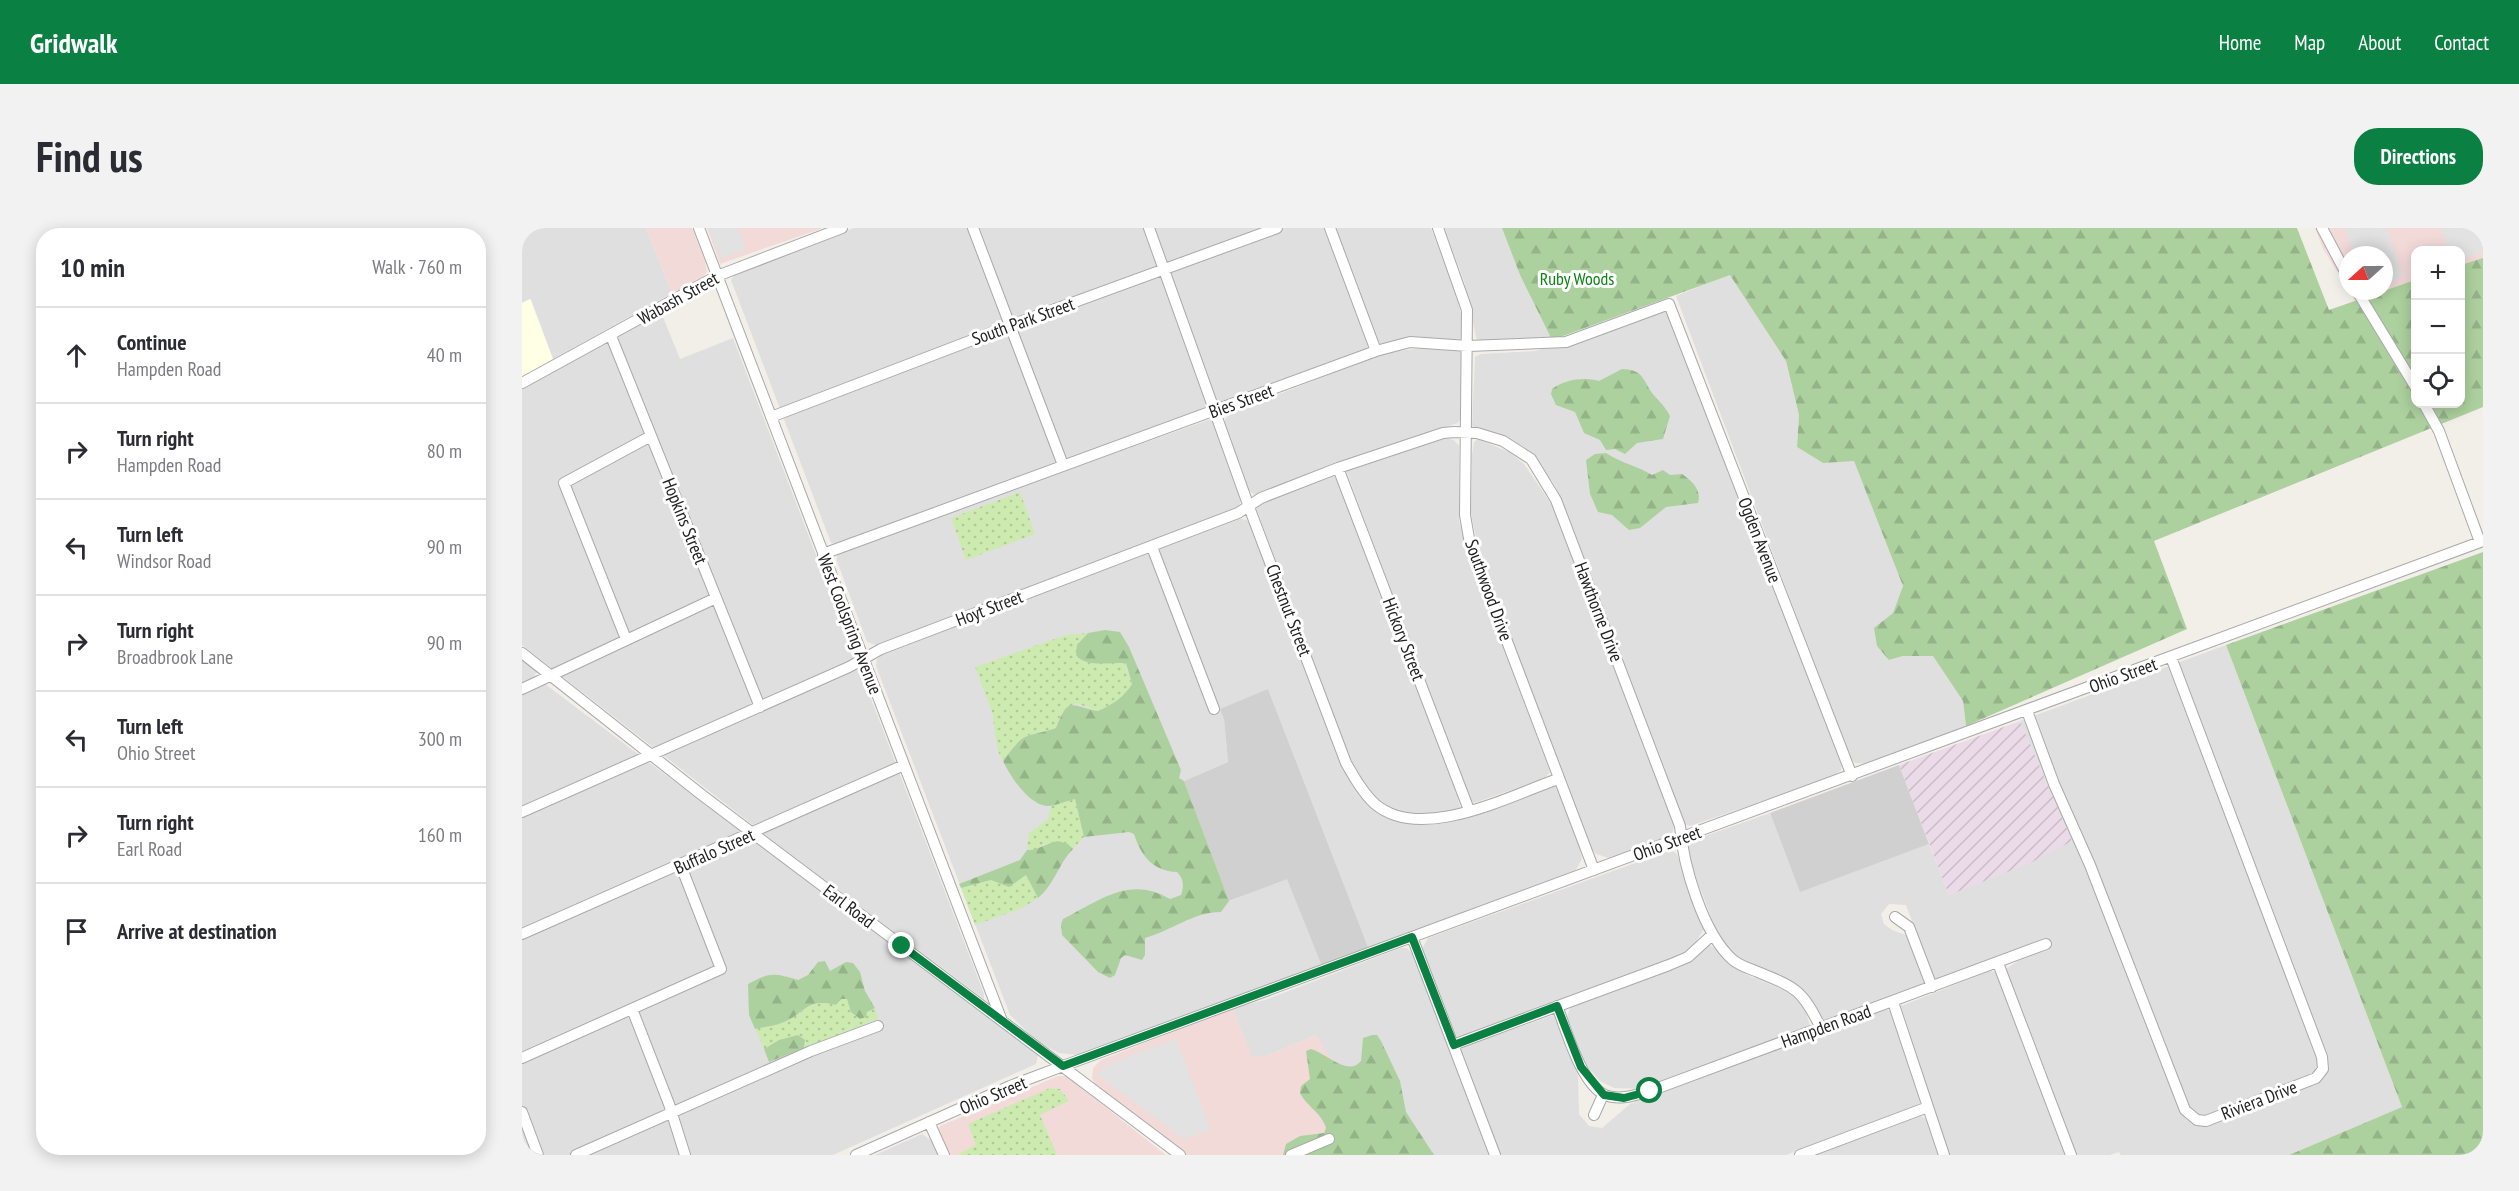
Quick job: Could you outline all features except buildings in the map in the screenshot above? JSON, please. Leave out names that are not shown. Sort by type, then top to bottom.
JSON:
[{"type":"street","name":"West Coolspring Avenue","points":[[699,228],[1002,1021]]},
{"type":"street","name":"Wabash Street","points":[[522,383],[717,276],[842,228]]},
{"type":"street","points":[[973,228],[1063,465]]},
{"type":"street","name":"Chestnut Street","points":[[1149,228],[1249,507],[1346,763],[1357,782],[1375,804],[1402,818],[1434,820],[1558,779]]},
{"type":"street","name":"South Park Street","points":[[771,417],[1009,326],[1277,228]]},
{"type":"street","points":[[1330,228],[1376,351]]},
{"type":"street","name":"Southwood Drive","points":[[1438,228],[1467,310],[1465,515],[1470,544],[1594,870]]},
{"type":"street","points":[[2322,228],[2339,260]]},
{"type":"street","points":[[2362,300],[2411,381]]},
{"type":"street","name":"Bies Street","points":[[823,554],[1376,351],[1410,342],[1468,346],[1566,342],[1669,304]]},
{"type":"street","name":"Ogden Avenue","points":[[1669,304],[1852,776]]},
{"type":"street","name":"Hopkins Street","points":[[611,336],[760,707]]},
{"type":"street","points":[[2426,408],[2439,431],[2482,542]]},
{"type":"street","name":"Hoyt Street","points":[[522,812],[760,707],[892,645],[1152,547],[1249,507],[1261,498],[1338,468],[1443,433],[1466,432]]},
{"type":"street","name":"Hawthorne Drive","points":[[1466,432],[1503,441],[1531,459],[1546,479],[1680,826],[1682,852],[1712,936]]},
{"type":"street","points":[[626,639],[564,483],[651,436]]},
{"type":"street","name":"Hickory Street","points":[[1338,468],[1469,810]]},
{"type":"street","name":"Ohio Street","points":[[856,1155],[1063,1066],[2482,542]]},
{"type":"street","points":[[1152,547],[1214,709]]},
{"type":"street","points":[[522,689],[716,598]]},
{"type":"street","name":"Earl Road","points":[[522,653],[753,834],[1180,1155]]},
{"type":"street","name":"Riviera Drive","points":[[2026,711],[2054,784],[2090,865],[2186,1110],[2197,1120],[2206,1120],[2316,1078],[2323,1069],[2322,1057],[2171,657]]},
{"type":"street","name":"Buffalo Street","points":[[522,934],[681,866],[904,765]]},
{"type":"street","points":[[522,1058],[721,969],[681,866]]},
{"type":"street","points":[[1895,917],[1909,927],[1932,987]]},
{"type":"street","points":[[1454,1045],[1688,957],[1712,936],[1734,961],[1785,982],[1806,999],[1821,1028]]},
{"type":"street","points":[[1412,937],[1495,1155]]},
{"type":"street","name":"Hampden Road","points":[[1604,1095],[1624,1098],[1642,1094],[2046,944]]},
{"type":"street","points":[[1998,963],[2071,1155]]},
{"type":"street","points":[[1893,1002],[1944,1155]]},
{"type":"street","points":[[1557,1006],[1581,1067],[1604,1095],[1594,1115]]},
{"type":"street","points":[[632,1009],[685,1155]]},
{"type":"street","points":[[576,1155],[811,1051],[878,1026]]},
{"type":"street","points":[[1800,1155],[1928,1107]]},
{"type":"street","points":[[522,1112],[538,1155]]},
{"type":"street","points":[[929,1122],[944,1155]]},
{"type":"street","points":[[1291,1155],[1329,1139]]},
{"type":"shaded area","points":[[522,228],[646,228],[672,293],[553,359],[531,299],[522,303]]},
{"type":"shaded area","points":[[646,228],[692,228],[707,272],[701,279],[672,293]]},
{"type":"shaded area","points":[[707,228],[823,228],[720,264]]},
{"type":"shaded area","points":[[709,228],[738,228],[746,249],[721,259]]},
{"type":"shaded area","points":[[854,228],[1324,228],[1369,347],[1364,353],[837,544],[831,543],[731,280],[735,274]]},
{"type":"shaded area","points":[[1332,228],[1431,228],[1454,288],[1461,314],[1463,337],[1456,340],[1403,339],[1379,344]]},
{"type":"shaded area","points":[[1444,228],[1502,228],[1520,275],[1552,340],[1477,341],[1464,281]]},
{"type":"shaded area","points":[[2315,228],[2483,228],[2483,319],[2465,326],[2465,246],[2411,246],[2411,345],[2387,354],[2354,300],[2393,300],[2393,246],[2339,246],[2339,275],[2323,249]]},
{"type":"shaded area","points":[[2345,228],[2387,228],[2403,275],[2393,282],[2393,246],[2351,246]]},
{"type":"shaded area","points":[[2441,228],[2483,228],[2483,252],[2465,259],[2465,246],[2447,246]]},
{"type":"shaded area","points":[[1730,274],[1786,361],[1799,415],[1797,447],[1823,463],[1854,460],[1903,586],[1893,613],[1875,628],[1889,660],[1903,656],[1933,656],[1963,701],[1966,726],[1868,764],[1855,763],[1850,758],[1676,296]]},
{"type":"shaded area","points":[[530,299],[553,359],[522,377],[522,303]]},
{"type":"shaded area","points":[[1667,308],[1842,764],[1841,770],[1833,777],[1690,826],[1685,824],[1680,813],[1555,485],[1535,458],[1522,446],[1472,426],[1475,357],[1481,354],[1536,351]]},
{"type":"shaded area","points":[[661,312],[680,359],[733,338],[984,999],[781,847],[522,645],[522,388]]},
{"type":"shaded area","points":[[1436,347],[1463,351],[1461,417],[1458,423],[1358,457],[1256,496],[1246,488],[1225,428],[1225,420],[1229,414],[1386,352]]},
{"type":"shaded area","points":[[1211,419],[1215,422],[1242,497],[1238,509],[904,637],[876,645],[867,642],[837,561],[837,556],[843,550]]},
{"type":"shaded area","points":[[1443,437],[1454,440],[1459,446],[1459,521],[1468,552],[1550,772],[1545,778],[1474,803],[1469,799],[1346,470]]},
{"type":"shaded area","points":[[1478,439],[1511,453],[1524,464],[1552,505],[1675,825],[1671,836],[1609,858],[1596,854],[1588,843],[1479,552],[1471,513],[1472,455],[1474,442]]},
{"type":"shaded area","points":[[1333,475],[1338,482],[1456,790],[1460,808],[1427,816],[1400,812],[1389,808],[1367,789],[1354,768],[1298,624],[1256,507],[1259,503]]},
{"type":"shaded area","points":[[1238,518],[1250,521],[1346,771],[1371,806],[1390,819],[1412,823],[1553,786],[1557,788],[1579,844],[1582,859],[1575,871],[1368,947],[1268,689],[1224,719],[1228,762],[1184,781],[1230,901],[1287,878],[1321,964],[1077,1055],[1059,1053],[1038,1042],[1010,1015],[876,666],[877,659],[884,653]]},
{"type":"shaded area","points":[[2226,645],[2402,1107],[2289,1155],[2121,1155],[2119,1152],[2110,1155],[2075,1155],[2006,969],[2021,959],[2051,948],[2048,940],[1937,979],[1933,977],[1906,905],[1889,904],[1881,914],[1884,924],[1906,935],[1925,983],[1824,1020],[1769,972],[1737,958],[1718,935],[1685,849],[1687,844],[1694,840],[1770,813],[1800,891],[1929,844],[1949,895],[2071,841],[2020,721]]},
{"type":"shaded area","points":[[522,660],[537,672],[528,684],[522,687]]},
{"type":"shaded area","points":[[545,684],[1038,1055],[1036,1064],[833,1155],[522,1155],[522,694]]},
{"type":"shaded area","points":[[1268,689],[1368,947],[1321,964],[1287,879],[1229,901],[1184,781],[1228,762],[1224,719],[1220,709]]},
{"type":"shaded area","points":[[2020,721],[2072,841],[2030,863],[1949,895],[1899,765]]},
{"type":"shaded area","points":[[1899,765],[1929,844],[1800,892],[1770,813]]},
{"type":"shaded area","points":[[1671,850],[1677,854],[1704,929],[1694,945],[1680,956],[1461,1037],[1456,1036],[1422,949],[1428,938]]},
{"type":"shaded area","points":[[1710,945],[1745,974],[1791,993],[1805,1008],[1810,1027],[1641,1089],[1614,1088],[1600,1081],[1585,1064],[1577,1044],[1567,1017],[1571,1006],[1676,968]]},
{"type":"shaded area","points":[[1401,948],[1407,948],[1413,954],[1489,1155],[1285,1155],[1317,1035],[1266,1056],[1251,1056],[1233,1008],[1265,1000]]},
{"type":"shaded area","points":[[1990,971],[1996,972],[1999,978],[2065,1155],[1949,1155],[1901,1006]]},
{"type":"shaded area","points":[[1233,1008],[1252,1056],[1266,1056],[1317,1035],[1368,1121],[1285,1155],[1185,1155],[1096,1086],[1092,1078],[1093,1068],[1101,1060]]},
{"type":"shaded area","points":[[1886,1009],[1892,1012],[1921,1104],[1786,1155],[1500,1155],[1461,1050],[1462,1047],[1554,1015],[1578,1075],[1579,1114],[1589,1126],[1602,1128],[1630,1104]]},
{"type":"shaded area","points":[[1176,1039],[1211,1130],[1184,1139],[1098,1075],[1103,1066]]},
{"type":"shaded area","points":[[1058,1076],[1066,1076],[1166,1155],[950,1155],[938,1131],[940,1126]]},
{"type":"shaded area","points":[[1921,1116],[1926,1119],[1938,1155],[1817,1155]]},
{"type":"shaded area","points":[[922,1134],[931,1140],[938,1155],[875,1155]]},
{"type":"green space","name":"Ruby Woods","points":[[1502,228],[2297,228],[2329,310],[2358,300],[2393,300],[2393,288],[2411,281],[2411,408],[2465,408],[2465,264],[2483,258],[2483,407],[2154,541],[2187,629],[1966,726],[1963,701],[1933,656],[1903,656],[1889,660],[1877,646],[1874,628],[1893,613],[1903,586],[1854,461],[1823,463],[1797,447],[1799,415],[1786,361],[1730,275],[1552,340],[1520,275]]},
{"type":"green space","points":[[1622,369],[1640,375],[1670,416],[1663,439],[1637,443],[1625,454],[1615,449],[1606,450],[1600,440],[1584,433],[1575,412],[1556,405],[1551,394],[1552,389],[1563,383],[1581,379],[1599,381]]},
{"type":"green space","points":[[1606,453],[1652,475],[1663,470],[1670,475],[1682,474],[1693,483],[1697,490],[1698,503],[1666,507],[1640,528],[1629,530],[1612,515],[1598,512],[1590,494],[1586,460],[1595,454]]},
{"type":"green space","points":[[1020,492],[1035,534],[966,560],[951,518]]},
{"type":"green space","points":[[2483,552],[2483,1155],[2289,1155],[2402,1107],[2226,645]]},
{"type":"green space","points":[[1105,630],[1120,632],[1129,647],[1181,770],[1179,778],[1184,781],[1229,901],[1221,912],[1192,918],[1145,938],[1145,955],[1142,960],[1125,955],[1121,958],[1115,975],[1110,978],[1098,972],[1062,935],[1063,919],[1103,898],[1128,890],[1142,889],[1170,899],[1181,895],[1183,886],[1181,877],[1177,872],[1161,869],[1149,861],[1140,849],[1134,834],[1129,832],[1084,837],[1075,799],[1050,806],[1034,801],[1021,789],[1003,761],[1016,744],[1025,737],[1056,728],[1064,711],[1071,705],[1098,711],[1117,700],[1129,689],[1132,684],[1126,663],[1092,663],[1076,655],[1077,645],[1088,633]]},
{"type":"green space","points":[[1088,633],[1077,645],[1090,663],[1125,663],[1132,684],[1117,700],[1098,711],[1076,703],[1062,712],[1056,728],[1025,737],[1016,744],[1003,761],[998,751],[992,712],[975,667],[1066,635]]},
{"type":"green space","points":[[1075,799],[1084,837],[1073,849],[1068,844],[1044,844],[1037,849],[1027,850],[1029,833],[1048,819],[1051,806]]},
{"type":"green space","points":[[1058,841],[1068,844],[1073,849],[1049,887],[1038,898],[1026,875],[1009,887],[991,880],[961,888],[959,884],[1020,860],[1027,850]]},
{"type":"green space","points":[[1026,875],[1038,898],[1022,908],[975,925],[961,888],[991,880],[1015,881]]},
{"type":"green space","points":[[825,961],[830,971],[846,962],[853,963],[860,972],[865,991],[875,1008],[867,1012],[866,1017],[860,1019],[851,1012],[847,999],[841,999],[836,1005],[818,1003],[807,1007],[784,1022],[755,1029],[749,1015],[748,984],[772,975],[798,980],[808,975],[818,962]]},
{"type":"green space","points":[[841,999],[847,999],[851,1012],[867,1012],[875,1008],[878,1019],[804,1048],[806,1042],[779,1040],[764,1049],[755,1029],[784,1022],[819,1003],[836,1005]]},
{"type":"green space","points":[[798,1035],[805,1040],[804,1048],[769,1062],[764,1049],[779,1040]]},
{"type":"green space","points":[[1377,1035],[1381,1041],[1400,1081],[1406,1112],[1434,1155],[1283,1155],[1286,1144],[1300,1136],[1324,1133],[1326,1128],[1324,1122],[1300,1093],[1301,1086],[1310,1079],[1306,1051],[1311,1049],[1317,1051],[1343,1065],[1356,1065],[1361,1061],[1363,1038]]},
{"type":"green space","points":[[1050,1088],[1060,1089],[1069,1101],[1040,1115],[1057,1155],[961,1155],[960,1153],[976,1145],[968,1124]]},
{"type":"route","points":[[902,946],[1063,1066],[1412,937],[1454,1045],[1557,1006],[1581,1067],[1604,1095],[1624,1098],[1650,1091]]}]
